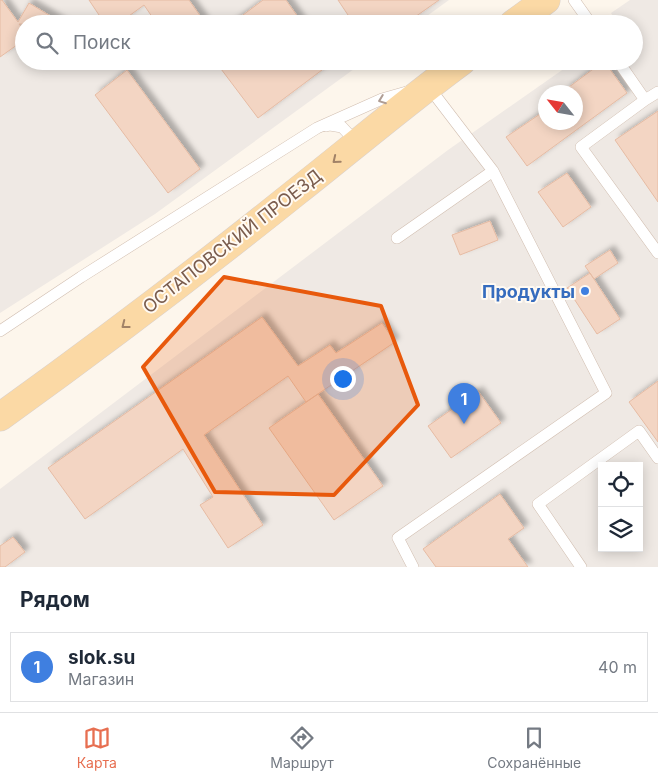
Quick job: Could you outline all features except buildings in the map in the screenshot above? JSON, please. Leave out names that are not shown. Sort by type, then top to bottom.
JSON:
[{"type":"main road","points":[[525,15],[546,0]]},
{"type":"main road","name":"ОСТАПОВСКИЙ ПРОЕЗД","points":[[0,417],[86,354],[286,200],[450,70]]},
{"type":"lane","points":[[574,0],[585,15]]},
{"type":"lane","points":[[624,70],[646,100]]},
{"type":"lane","points":[[0,331],[90,271],[318,128],[382,99],[428,86],[493,171],[606,392],[398,538],[413,567]]},
{"type":"lane","points":[[658,92],[581,146],[658,253]]},
{"type":"lane","points":[[318,128],[330,125],[342,127],[357,144]]},
{"type":"lane","points":[[397,238],[493,171]]},
{"type":"lane","points":[[581,567],[538,504],[639,431],[658,458]]},
{"type":"highlighted area","points":[[224,277],[381,306],[418,405],[334,495],[215,492],[143,367]]},
{"type":"shaded area","points":[[0,0],[449,0],[428,15],[15,15],[15,70],[353,70],[155,214],[0,313]]},
{"type":"shaded area","points":[[630,0],[658,0],[658,567],[0,567],[0,489],[448,150],[538,87],[538,130],[583,130],[583,85],[541,85],[562,70],[643,70],[643,15],[612,15],[611,13]]},
{"type":"place","name":"Продукты","points":[[585,291]]},
{"type":"place","name":"slok.su","points":[[464,424]]}]
